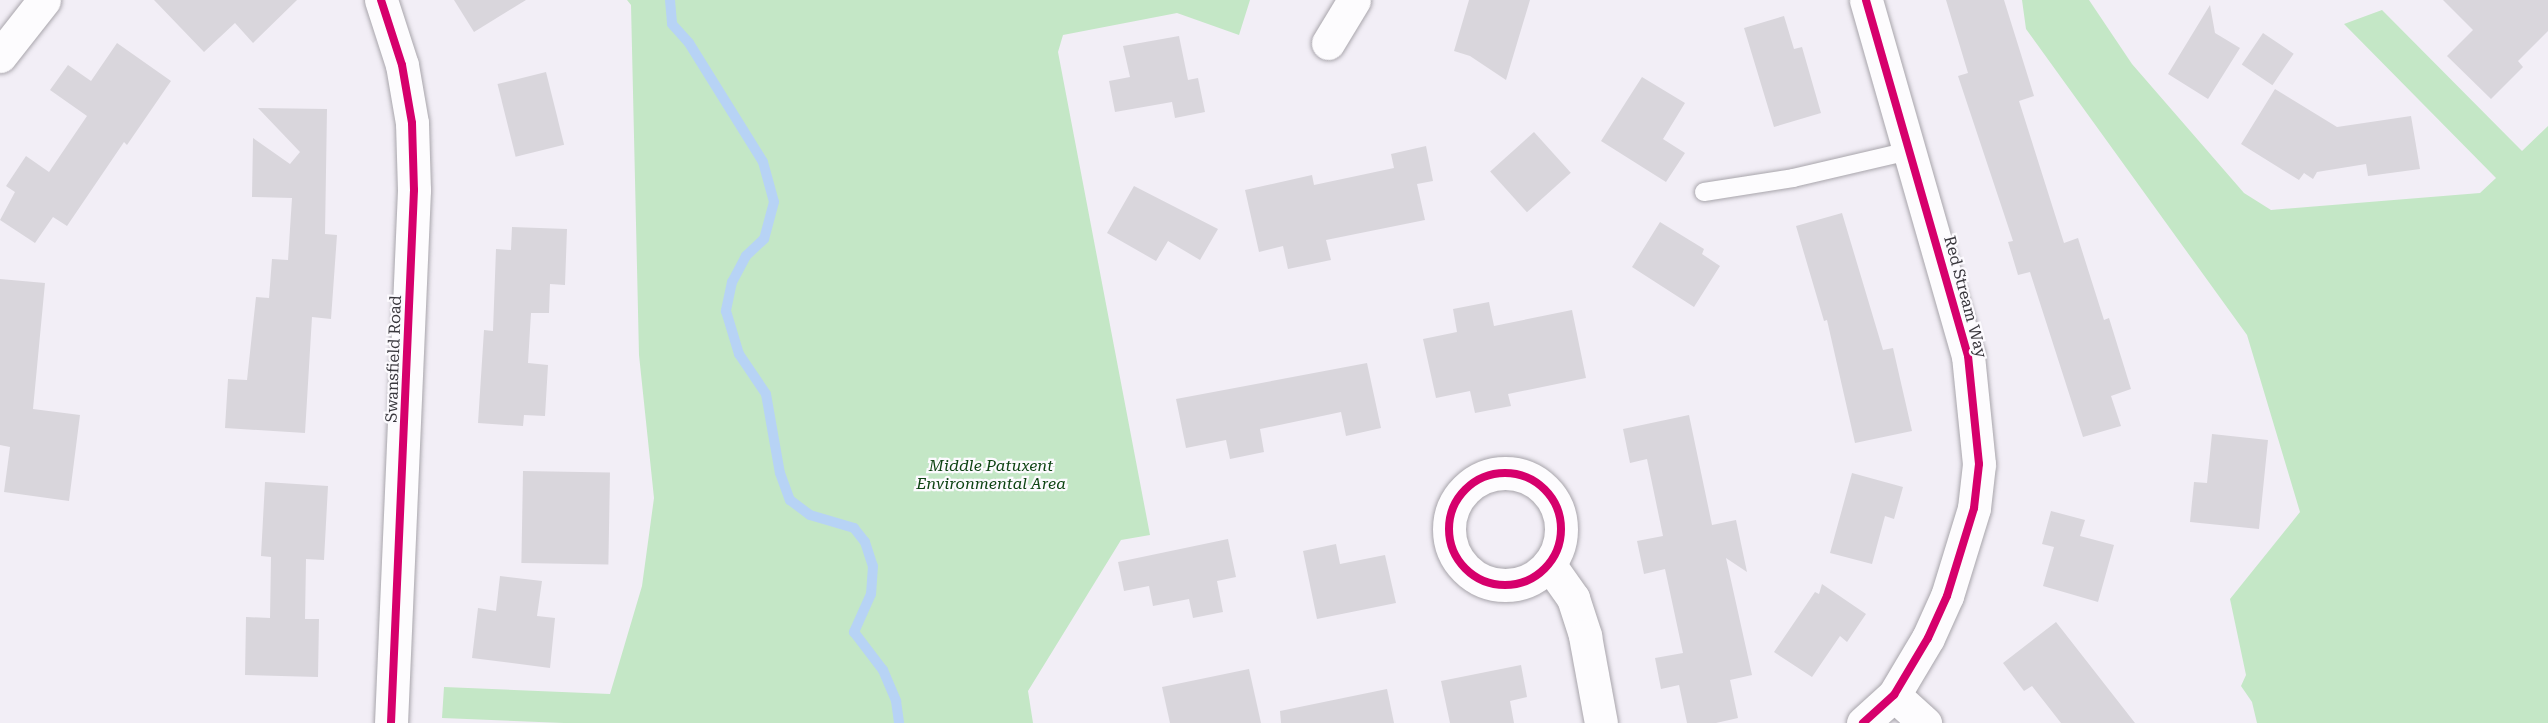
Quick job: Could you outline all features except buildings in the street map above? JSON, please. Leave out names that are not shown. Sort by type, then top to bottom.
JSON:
[{"type":"street","points":[[0,56],[44,0]]},
{"type":"street","name":"Swansfield Road","points":[[381,0],[402,65],[412,123],[414,190],[391,723]]},
{"type":"street","points":[[1328,44],[1354,0]]},
{"type":"street","name":"Red Stream Way","points":[[1863,723],[1894,695],[1928,638],[1947,596],[1974,508],[1979,464],[1968,356],[1866,0]]},
{"type":"street","points":[[1549,564],[1573,598],[1585,636],[1601,723]]},
{"type":"street","points":[[1894,695],[1925,723]]},
{"type":"lane","points":[[1704,192],[1793,178],[1909,151]]},
{"type":"green space","name":"Middle Patuxent Environmental Area","points":[[627,0],[1250,0],[1239,35],[1177,13],[1063,35],[1058,52],[1150,535],[1121,540],[1028,691],[1033,723],[564,723],[442,718],[444,687],[610,694],[642,586],[654,498],[639,355],[631,5]]},
{"type":"green space","points":[[2022,0],[2089,0],[2132,64],[2244,193],[2271,210],[2480,193],[2496,178],[2344,24],[2382,10],[2522,151],[2548,126],[2548,723],[2257,723],[2252,702],[2241,686],[2246,675],[2230,599],[2300,512],[2247,335],[2026,29]]},
{"type":"waterway","points":[[670,0],[672,24],[689,43],[763,162],[774,202],[764,239],[746,256],[732,282],[726,311],[739,354],[766,394],[780,473],[790,500],[810,515],[854,528],[865,542],[873,566],[871,594],[854,632],[883,670],[896,701],[899,723]]},
{"type":"cycle path","points":[[381,0],[402,65],[412,123],[414,190],[391,723]]},
{"type":"cycle path","points":[[1863,723],[1894,695],[1928,638],[1947,596],[1974,508],[1979,464],[1968,356],[1866,0]]},
{"type":"cycle path","points":[[1505,473],[1526,478],[1544,490],[1556,508],[1561,529],[1556,550],[1544,568],[1526,580],[1505,585],[1484,580],[1466,568],[1454,550],[1449,529],[1454,508],[1466,490],[1484,478],[1505,473]]}]
